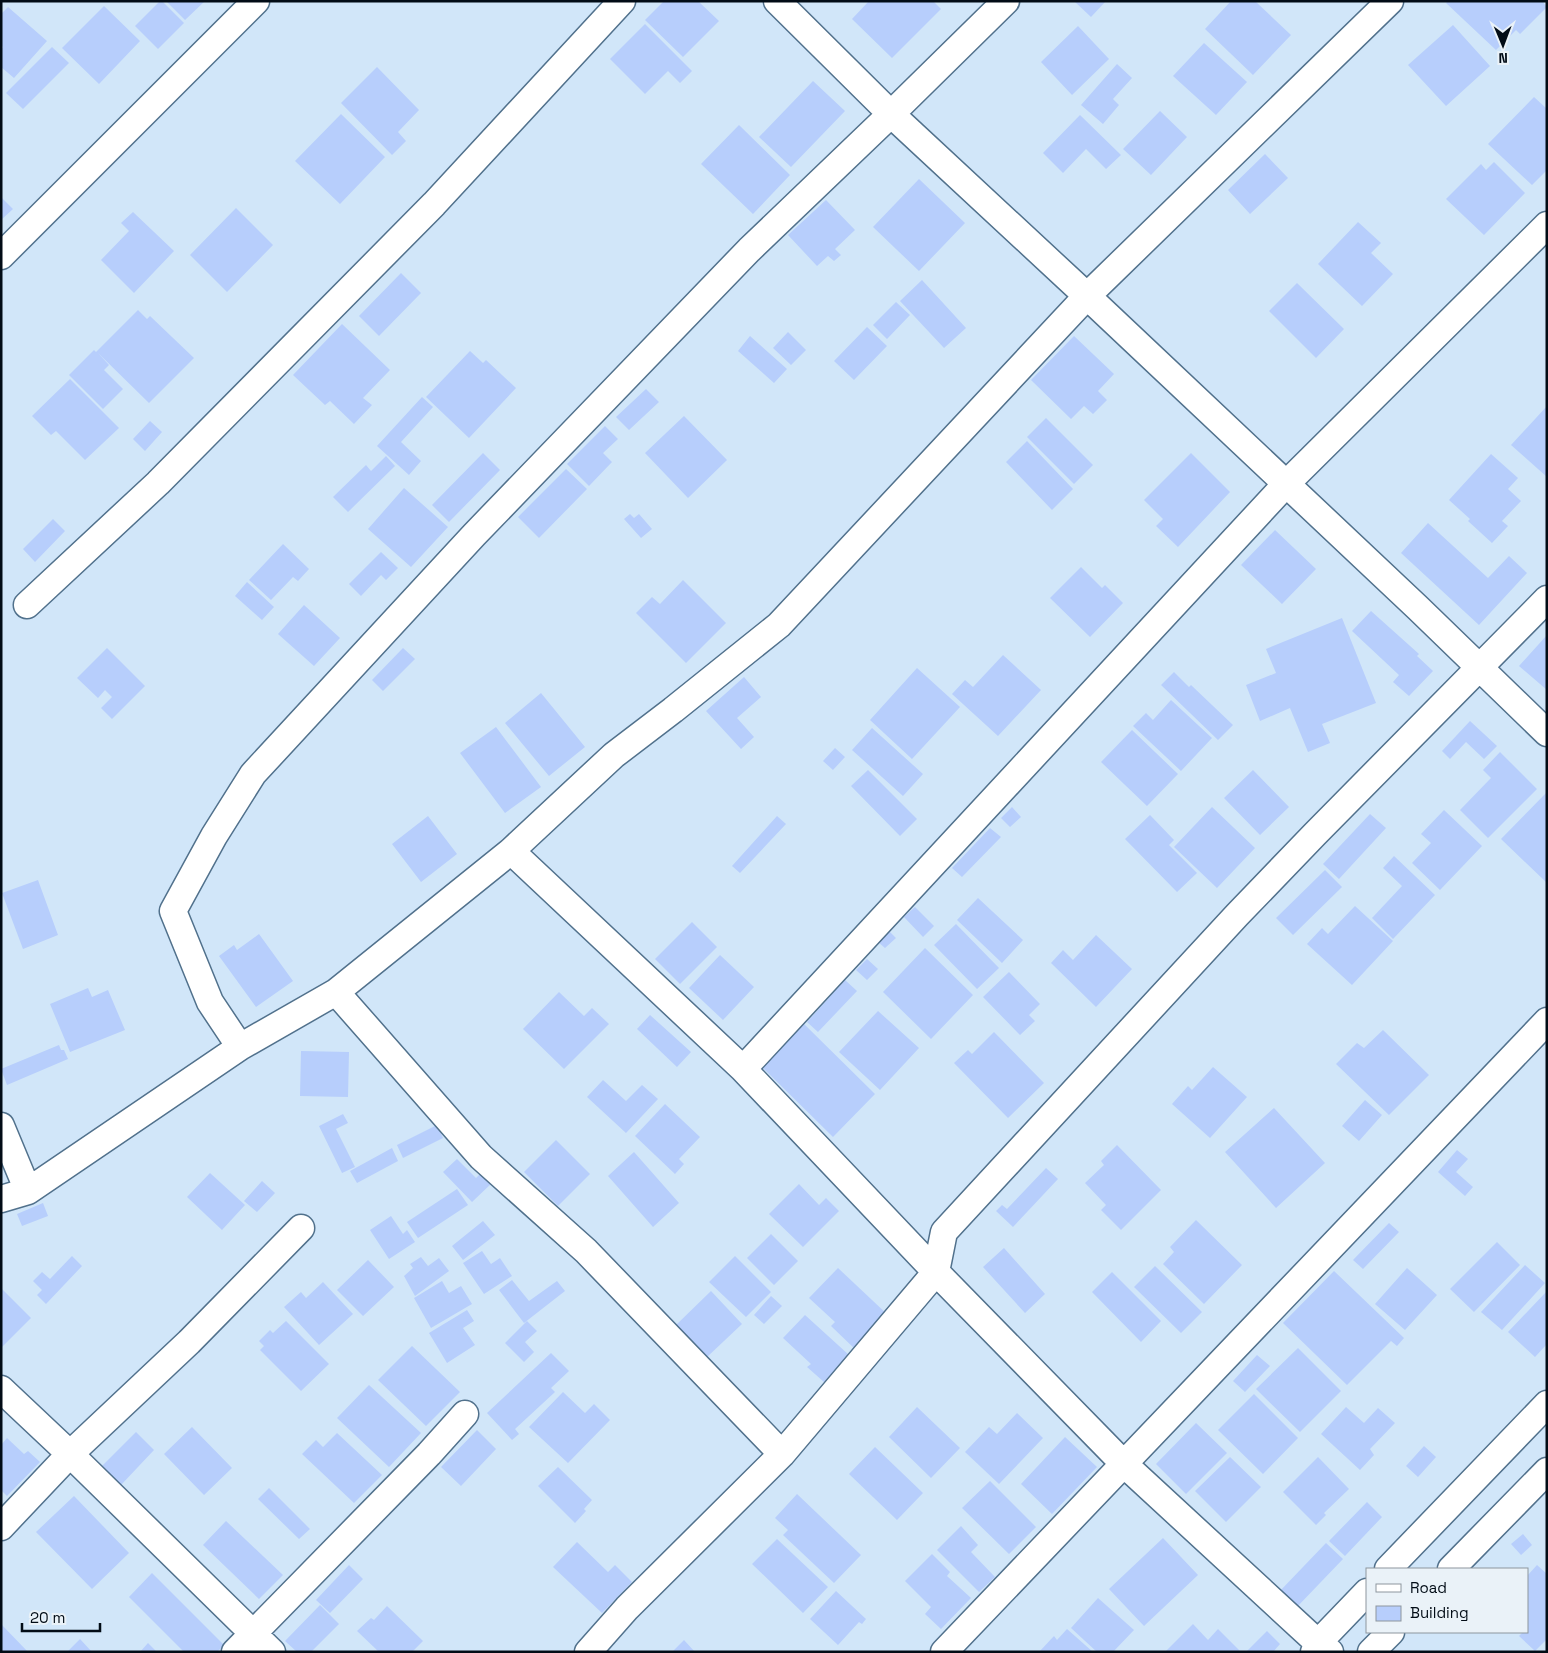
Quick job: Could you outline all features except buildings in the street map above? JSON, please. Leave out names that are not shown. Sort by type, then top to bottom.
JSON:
[{"type":"street","points":[[1,256],[256,1]]},
{"type":"street","points":[[27,605],[158,483],[434,204],[622,1]]},
{"type":"street","points":[[777,1],[891,114],[1087,296],[1547,733]]},
{"type":"street","points":[[240,1046],[210,1002],[173,911],[214,836],[253,774],[474,534],[742,257],[1006,1]]},
{"type":"street","points":[[1,1199],[28,1190],[240,1046],[336,992],[511,851],[614,755],[779,625],[1087,296],[1390,1]]},
{"type":"street","points":[[743,1069],[1286,484],[1547,225]]},
{"type":"street","points":[[588,1652],[627,1608],[782,1454],[936,1272],[944,1232],[1231,921],[1547,599]]},
{"type":"street","points":[[511,851],[743,1069],[936,1272],[1124,1464],[1321,1649],[1366,1593]]},
{"type":"street","points":[[336,992],[481,1157],[586,1251],[782,1454]]},
{"type":"street","points":[[944,1652],[1547,1021]]},
{"type":"street","points":[[1,1126],[28,1190]]},
{"type":"street","points":[[1,1527],[70,1454],[189,1342],[301,1228]]},
{"type":"street","points":[[1,1389],[272,1652]]},
{"type":"street","points":[[1389,1568],[1547,1404]]},
{"type":"street","points":[[235,1652],[429,1454],[465,1414]]},
{"type":"street","points":[[1452,1568],[1547,1471]]},
{"type":"street","points":[[1371,1652],[1389,1633]]}]
